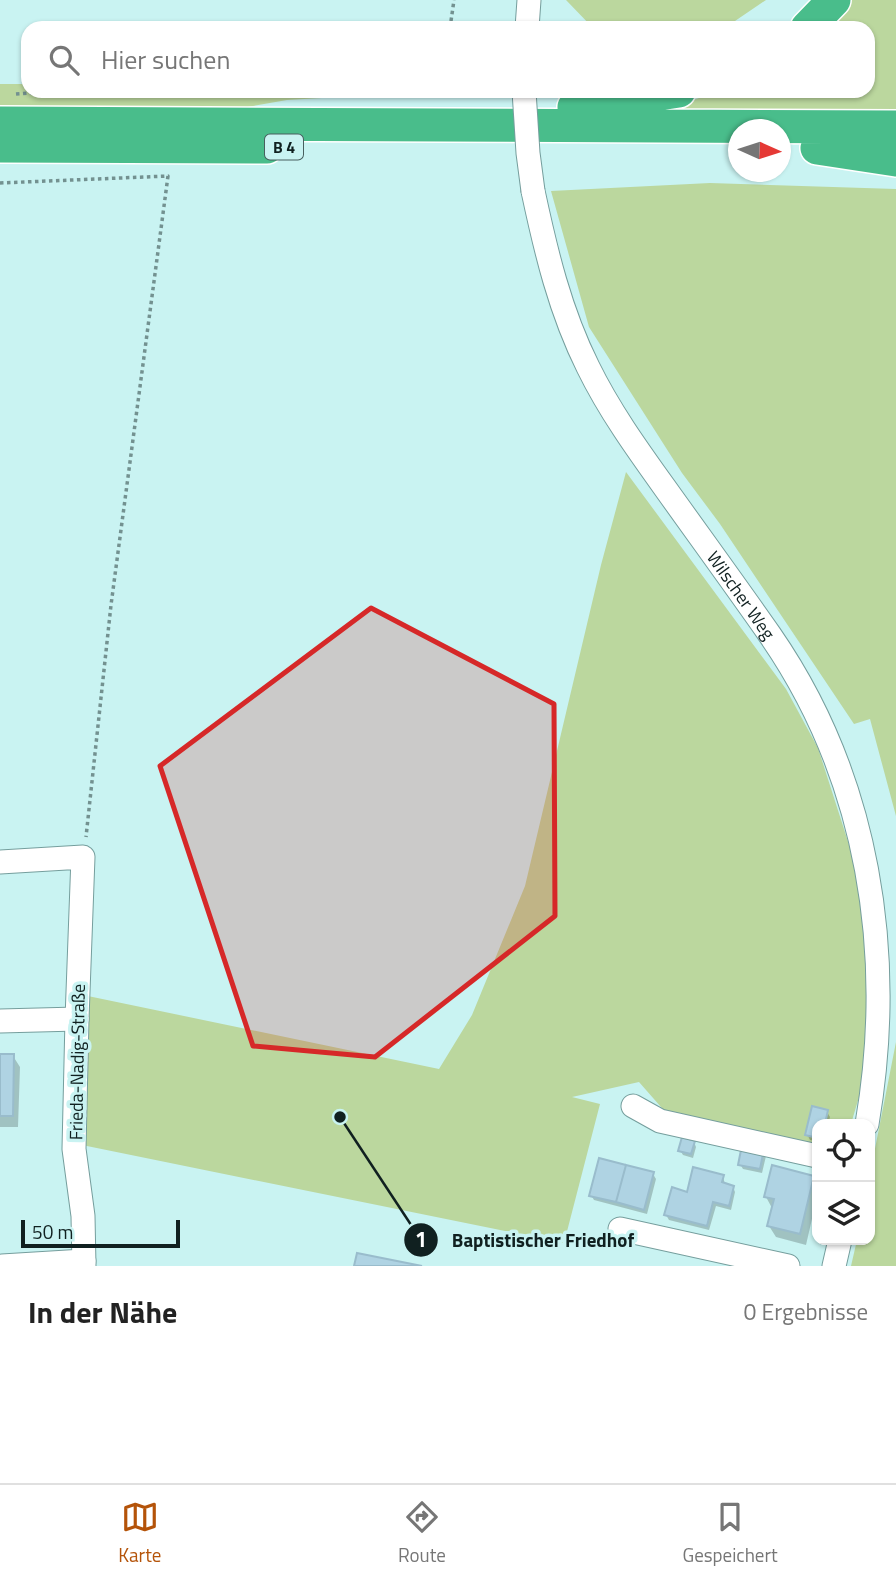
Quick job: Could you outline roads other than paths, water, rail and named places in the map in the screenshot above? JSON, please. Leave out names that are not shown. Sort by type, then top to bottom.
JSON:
[{"type":"highway","points":[[814,21],[834,0]]},
{"type":"highway","points":[[467,123],[633,98]]},
{"type":"highway","name":"B 4","points":[[7,108],[467,123],[896,127]]},
{"type":"highway","name":"B 4","points":[[0,146],[728,147]]},
{"type":"highway","points":[[791,148],[896,150]]},
{"type":"highway","points":[[817,148],[896,160]]},
{"type":"street","points":[[528,21],[529,0]]},
{"type":"street","name":"Wilscher Weg","points":[[524,98],[533,191],[557,291],[588,368],[631,440],[771,636],[796,676],[818,717],[846,783],[870,867],[880,942],[880,1044],[868,1119]]},
{"type":"street","name":"Frieda-Nadig-Straße","points":[[0,862],[83,857],[75,1149],[83,1216],[84,1264]]},
{"type":"street","points":[[0,1021],[77,1019]]},
{"type":"street","points":[[633,1106],[660,1121],[812,1155]]},
{"type":"street","points":[[620,1229],[788,1266]]},
{"type":"street","points":[[834,1266],[839,1245]]},
{"type":"street","points":[[2,1266],[84,1264]]},
{"type":"place","name":"Baptistischer Friedhof","points":[[340,1117]]}]
